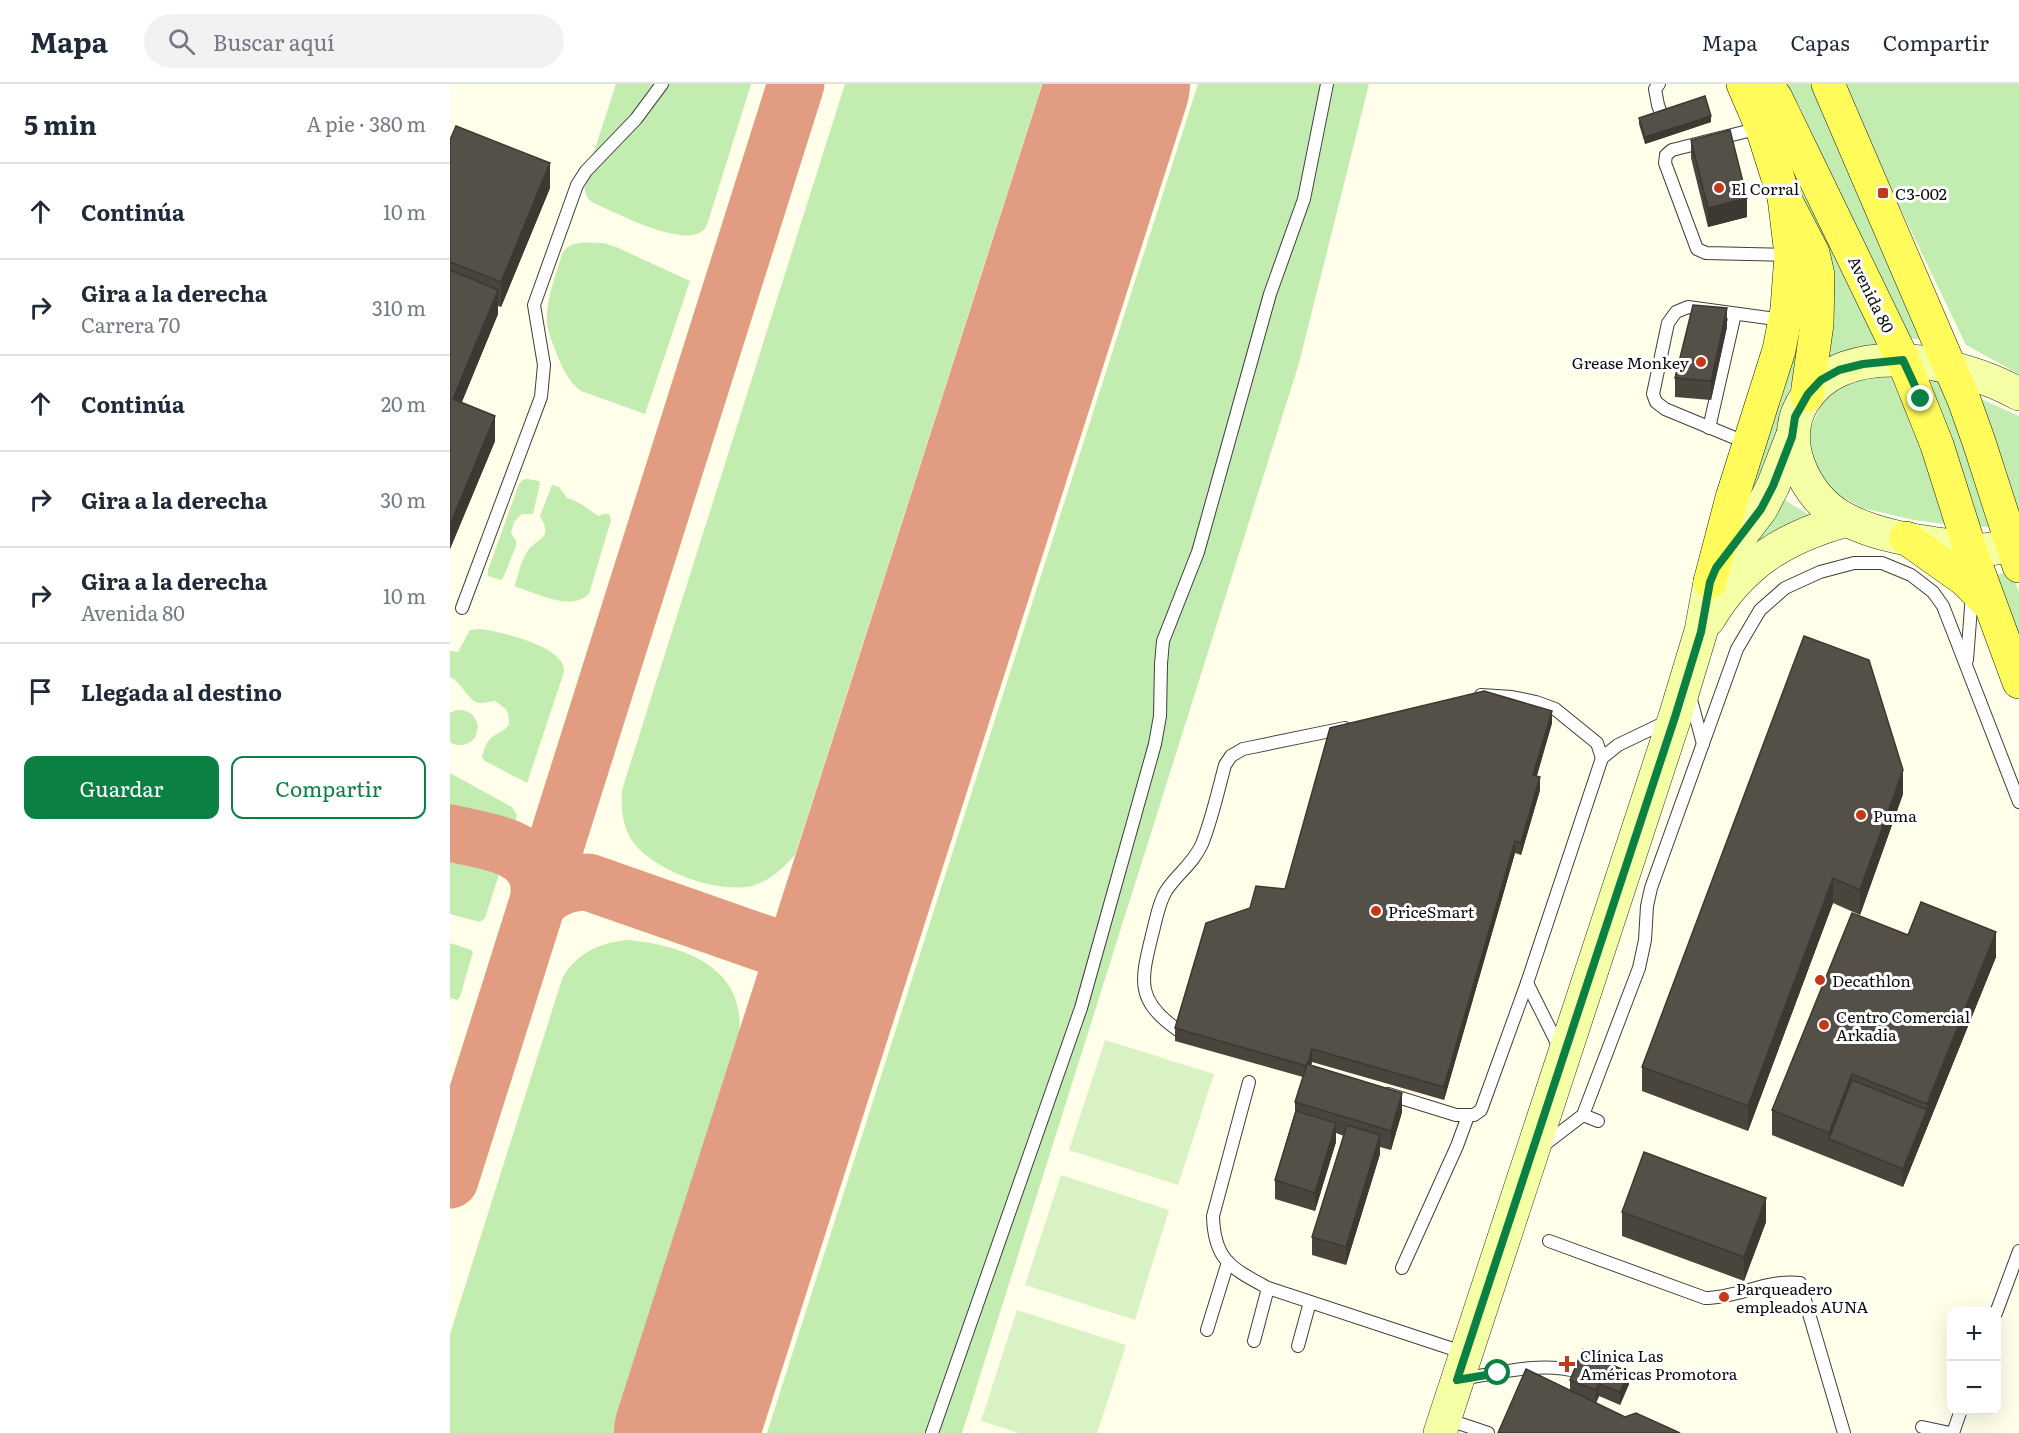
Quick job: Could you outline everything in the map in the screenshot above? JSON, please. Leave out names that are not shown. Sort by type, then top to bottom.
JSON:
[{"type":"main road","points":[[1743,84],[1762,128],[1784,197],[1813,253],[1818,275],[1818,324],[1808,394]]},
{"type":"main road","name":"Avenida 80","points":[[1766,84],[1776,98],[1921,399],[1970,549],[1982,596],[2019,682]]},
{"type":"main road","points":[[1792,437],[1800,468],[1811,490],[1823,504],[1847,520],[1874,531],[1906,538],[1970,549],[2017,552],[1979,442],[1950,368],[1828,84]]},
{"type":"main road","points":[[1443,1426],[1701,632],[1710,582],[1732,498],[1779,350],[1785,320],[1791,255],[1784,197]]},
{"type":"main road","points":[[1710,582],[1723,556],[1761,509],[1773,486],[1792,437],[1795,417],[1808,394],[1821,380],[1839,370],[1863,364],[1903,360],[1929,362],[1996,381],[2019,394]]},
{"type":"main road","points":[[1701,632],[1722,596],[1750,567],[1792,539],[1815,529],[1847,520]]},
{"type":"main road","points":[[1906,538],[1947,566],[1982,596]]},
{"type":"lane","points":[[462,608],[541,397],[544,365],[534,305],[577,185],[586,171],[636,119],[662,84]]},
{"type":"lane","points":[[932,1433],[1081,1008],[1155,744],[1160,716],[1163,641],[1198,552],[1270,294],[1304,199],[1327,84]]},
{"type":"lane","points":[[1659,84],[1655,89],[1662,116]]},
{"type":"lane","points":[[1762,128],[1672,150],[1666,154],[1665,163],[1697,249],[1707,253],[1791,255]]},
{"type":"lane","points":[[1669,136],[1672,150]]},
{"type":"lane","points":[[1750,445],[1665,409],[1656,402],[1653,394],[1668,323],[1676,312],[1688,307],[1785,320]]},
{"type":"lane","points":[[1708,428],[1735,314]]},
{"type":"lane","points":[[1532,1156],[1583,1115],[1639,968],[1651,888],[1737,649],[1760,610],[1785,588],[1820,572],[1854,563],[1882,563],[1911,575],[1933,592],[1942,606],[1967,665],[2019,802]]},
{"type":"lane","points":[[1967,665],[1982,596]]},
{"type":"lane","points":[[1686,682],[1702,744]]},
{"type":"lane","points":[[1469,698],[1480,695],[1512,697],[1555,709],[1597,743],[1602,758]]},
{"type":"lane","points":[[1374,1090],[1456,1115],[1474,1115],[1481,1110],[1527,983],[1602,758],[1618,745],[1674,718]]},
{"type":"lane","points":[[1178,1030],[1157,1013],[1144,993],[1143,973],[1160,903],[1166,891],[1192,862],[1202,843],[1225,765],[1231,756],[1244,750],[1354,726]]},
{"type":"lane","points":[[1527,983],[1564,1056]]},
{"type":"lane","points":[[1249,1082],[1213,1216],[1214,1237],[1220,1252],[1241,1274],[1268,1288],[1310,1302],[1461,1366],[1545,1367],[1579,1372]]},
{"type":"lane","points":[[1583,1115],[1599,1121]]},
{"type":"lane","points":[[1402,1268],[1457,1146],[1468,1116]]},
{"type":"lane","points":[[1549,1241],[1705,1298],[1719,1298],[1784,1281],[1800,1283],[1844,1433]]},
{"type":"lane","points":[[1998,1307],[2019,1251]]},
{"type":"lane","points":[[1207,1330],[1228,1262]]},
{"type":"lane","points":[[1254,1341],[1268,1288]]},
{"type":"lane","points":[[1298,1346],[1310,1302]]},
{"type":"lane","points":[[1922,1427],[1952,1433],[1959,1415]]},
{"type":"lane","points":[[1443,1426],[1488,1433]]},
{"type":"green space","points":[[616,84],[656,84],[630,120],[591,161]]},
{"type":"green space","points":[[667,84],[751,84],[707,225],[699,233],[672,234],[638,223],[594,203],[585,192],[587,179],[638,124]]},
{"type":"green space","points":[[845,84],[1042,84],[795,855],[776,873],[761,883],[724,887],[687,878],[653,861],[640,850],[631,839],[624,821],[622,790]]},
{"type":"green space","points":[[1198,84],[1323,84],[1310,198],[1332,84],[1369,84],[1299,363],[962,1433],[767,1433]]},
{"type":"green space","points":[[1787,84],[1815,84],[1927,339],[1906,339],[1800,107]]},
{"type":"green space","points":[[1846,84],[2019,84],[2019,374],[1966,345],[1888,183]]},
{"type":"green space","points":[[1762,90],[1883,345],[1851,350],[1822,364],[1782,152]]},
{"type":"green space","points":[[604,243],[690,281],[645,414],[577,388],[562,367],[549,331],[548,305],[565,249],[575,244]]},
{"type":"green space","points":[[1796,327],[1804,341],[1778,429],[1752,503],[1749,481]]},
{"type":"green space","points":[[1892,376],[1943,382],[2019,416],[2019,514],[1989,527],[1914,520],[1862,508],[1827,488],[1813,465],[1810,430],[1824,398],[1858,380]]},
{"type":"green space","points":[[527,479],[540,483],[533,514],[522,514],[514,522],[511,533],[516,546],[504,576],[501,580],[488,576],[488,570],[519,484]]},
{"type":"green space","points":[[552,485],[559,487],[567,498],[580,503],[599,516],[609,514],[611,520],[589,594],[572,601],[553,600],[515,585],[525,556],[545,534],[540,516]]},
{"type":"green space","points":[[1783,499],[1811,516],[1737,571]]},
{"type":"green space","points":[[2011,572],[2019,592],[2019,650],[1992,575]]},
{"type":"green space","points":[[481,629],[531,642],[555,655],[562,663],[564,672],[527,783],[485,761],[482,757],[489,741],[508,726],[509,716],[506,709],[495,701],[484,703],[472,700],[450,677],[450,651],[458,652],[470,630]]},
{"type":"green space","points":[[456,710],[470,713],[478,726],[475,738],[463,745],[450,742],[450,713]]},
{"type":"green space","points":[[450,773],[512,807],[517,815],[514,827],[507,831],[499,831],[450,819]]},
{"type":"green space","points":[[450,845],[493,854],[501,860],[502,865],[485,918],[480,922],[450,914]]},
{"type":"green space","points":[[628,940],[681,951],[713,968],[725,981],[734,996],[739,1014],[740,1032],[737,1061],[618,1433],[450,1433],[450,1334],[562,979],[567,970],[589,951],[608,943]]},
{"type":"green space","points":[[450,943],[473,952],[460,997],[457,1000],[450,998]]},
{"type":"green space","points":[[1105,1040],[1214,1074],[1178,1185],[1069,1150]]},
{"type":"green space","points":[[1061,1175],[1169,1210],[1135,1320],[1025,1285]]},
{"type":"green space","points":[[1017,1310],[1126,1345],[1097,1433],[1019,1433],[981,1421]]},
{"type":"building","points":[[1705,96],[1711,116],[1645,137],[1639,118]]},
{"type":"building","points":[[456,126],[550,163],[501,282],[450,262],[450,140]]},
{"type":"building","name":"El Corral","points":[[1730,130],[1747,198],[1708,208],[1691,140]]},
{"type":"building","points":[[450,270],[498,290],[453,399],[495,416],[450,525]]},
{"type":"building","name":"Grease Monkey","points":[[1693,305],[1727,308],[1711,381],[1675,378]]},
{"type":"building","points":[[1804,636],[1869,660],[1903,770],[1860,890],[1833,878],[1748,1106],[1642,1067]]},
{"type":"building","name":"PriceSmart","points":[[1484,691],[1552,711],[1533,775],[1540,777],[1521,843],[1515,841],[1444,1087],[1312,1049],[1307,1066],[1175,1028],[1206,923],[1250,908],[1256,886],[1285,889],[1330,728]]},
{"type":"building","points":[[1921,902],[1996,932],[1927,1104],[1852,1074],[1829,1133],[1772,1110],[1852,913],[1908,935]]},
{"type":"building","points":[[1307,1064],[1402,1093],[1391,1131],[1295,1102]]},
{"type":"building","points":[[1852,1080],[1927,1110],[1903,1169],[1829,1139]]},
{"type":"building","points":[[1296,1111],[1336,1123],[1315,1193],[1275,1180]]},
{"type":"building","points":[[1347,1125],[1380,1135],[1346,1247],[1312,1237]]},
{"type":"building","points":[[1644,1152],[1766,1198],[1744,1257],[1622,1212]]},
{"type":"building","points":[[1583,1349],[1609,1359],[1607,1363],[1629,1372],[1620,1392],[1599,1384],[1596,1390],[1570,1380]]},
{"type":"building","points":[[1526,1369],[1625,1417],[1636,1413],[1680,1433],[1498,1433]]},
{"type":"taxiway","points":[[450,1180],[796,84]]},
{"type":"taxiway","points":[[450,833],[499,844],[521,855],[536,873],[539,883],[539,901]]},
{"type":"taxiway","points":[[539,901],[562,887],[588,882],[788,952],[816,971],[823,984],[824,1002]]},
{"type":"taxiway","points":[[788,952],[817,952],[831,947],[849,925]]},
{"type":"runway","points":[[686,1433],[1118,84]]},
{"type":"place","name":"El Corral","points":[[1719,188]]},
{"type":"place","name":"C3-002","points":[[1883,193]]},
{"type":"place","name":"Grease Monkey","points":[[1701,362]]},
{"type":"place","name":"Puma","points":[[1861,815]]},
{"type":"place","name":"PriceSmart","points":[[1376,911]]},
{"type":"place","name":"Decathlon","points":[[1820,980]]},
{"type":"place","name":"Centro Comercial Arkadia","points":[[1824,1025]]},
{"type":"place","name":"Parqueadero empleados AUNA","points":[[1724,1297]]},
{"type":"place","name":"Clínica Las Américas Promotora","points":[[1567,1364]]},
{"type":"route","points":[[1498,1373],[1457,1380],[1675,717],[1701,632],[1710,582],[1716,568],[1761,509],[1773,486],[1792,437],[1795,417],[1800,406],[1821,380],[1839,370],[1863,364],[1903,360],[1921,399]]}]
